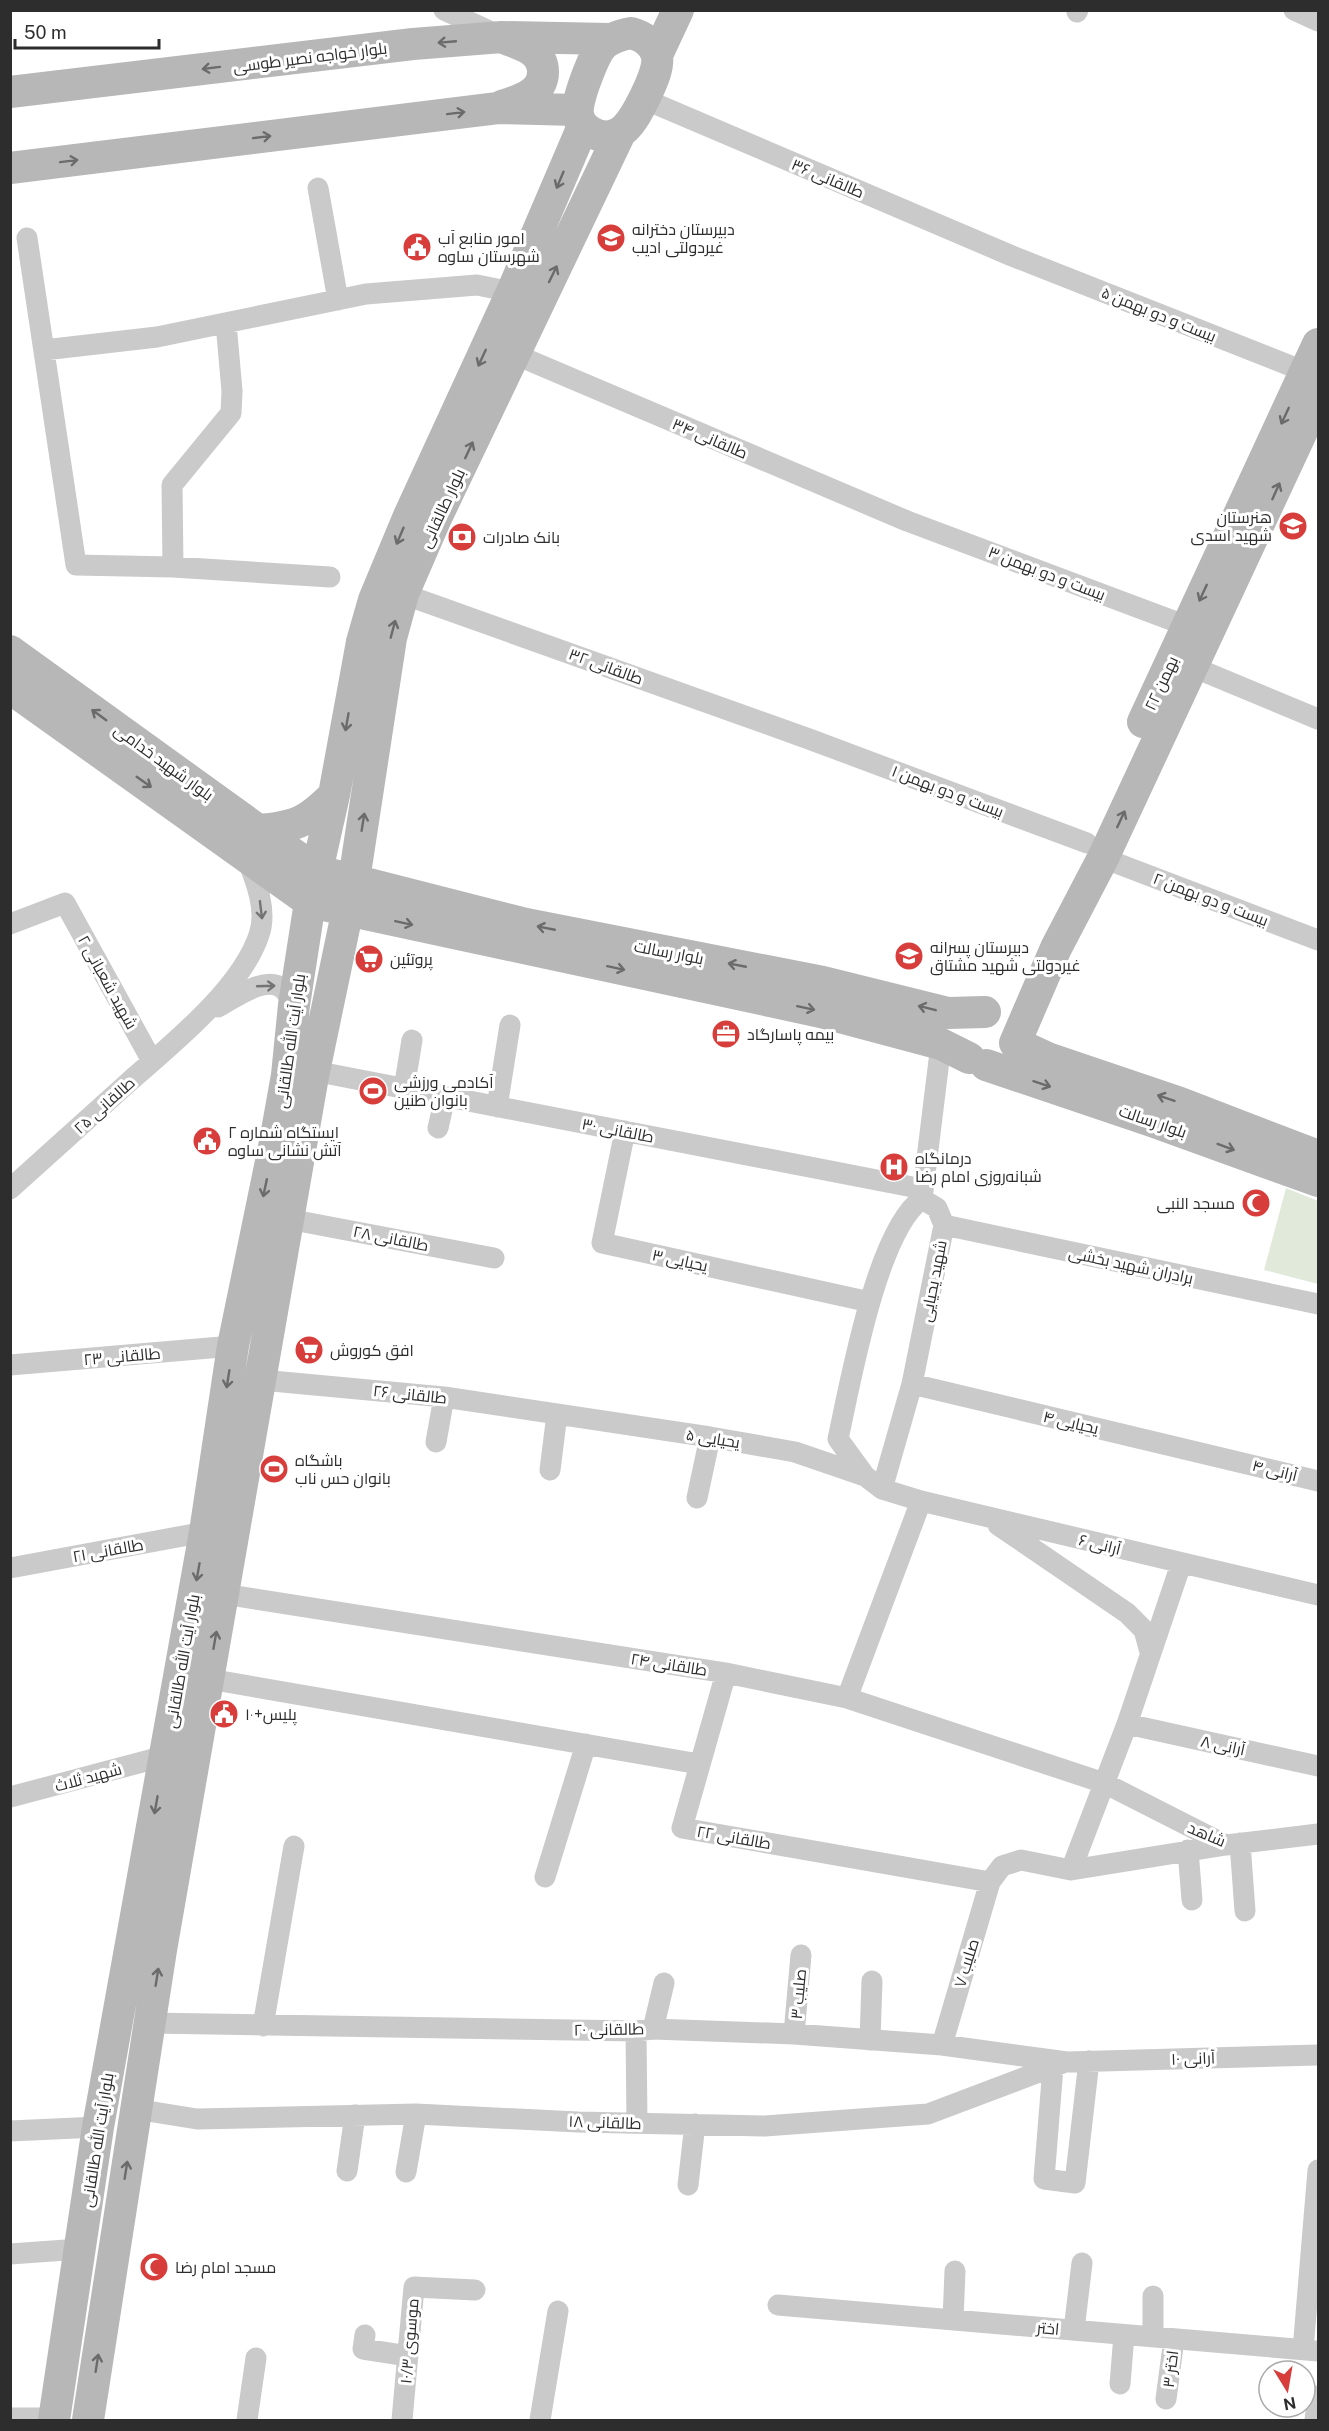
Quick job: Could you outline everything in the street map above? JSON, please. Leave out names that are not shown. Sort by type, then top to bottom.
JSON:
[{"type":"main road","points":[[657,55],[678,10]]},
{"type":"main road","name":"بلوار خواجه نصیر طوسی","points":[[10,92],[412,44],[622,28],[642,36],[651,44],[657,55]]},
{"type":"main road","name":"بلوار طالقانی","points":[[310,902],[334,795],[362,642],[374,600],[409,516],[512,292],[580,118],[595,60],[601,47],[622,28]]},
{"type":"main road","points":[[498,108],[529,95],[542,84],[543,76],[540,58],[531,49],[502,37]]},
{"type":"main road","name":"بلوار طالقانی","points":[[347,910],[354,880],[391,638],[403,594],[620,133],[629,127],[644,99],[656,68],[657,55]]},
{"type":"main road","points":[[10,168],[498,108],[580,118],[591,132],[604,137],[620,133]]},
{"type":"main road","name":"۲۲ بهمن","points":[[990,1012],[1007,1006],[1018,992],[1193,667],[1312,385],[1318,344]]},
{"type":"main road","name":"۲۲ بهمن","points":[[1015,1042],[1056,948],[1187,626],[1312,385]]},
{"type":"main road","name":"بلوار شهید خدامی","points":[[10,651],[252,842],[310,902]]},
{"type":"main road","name":"بلوار شهید خدامی","points":[[10,688],[252,842],[318,871]]},
{"type":"main road","points":[[252,842],[313,816],[334,795]]},
{"type":"main road","name":"بلوار رسالت","points":[[318,871],[526,924],[823,982],[948,1013],[990,1012]]},
{"type":"main road","name":"بلوار رسالت","points":[[310,902],[821,1011],[941,1044],[978,1061],[1152,1120],[1318,1181]]},
{"type":"main road","name":"بلوار آیت الله طالقانی","points":[[54,2419],[98,2127],[179,1758],[209,1678],[261,1380],[288,1219],[287,1075],[294,1005],[310,902]]},
{"type":"main road","name":"بلوار آیت الله طالقانی","points":[[88,2421],[149,2023],[205,1532],[233,1346],[288,1144],[314,1071],[347,910]]},
{"type":"main road","points":[[990,1012],[1008,1020],[1015,1034],[1015,1042],[1012,1050],[1002,1062],[978,1061],[962,1042],[964,1026],[977,1014],[990,1012]]},
{"type":"main road","name":"بلوار رسالت","points":[[1015,1042],[1050,1059],[1180,1103],[1318,1156]]},
{"type":"street","points":[[444,10],[502,37]]},
{"type":"street","points":[[1294,10],[1318,21]]},
{"type":"street","name":"طالقانی ۳۶","points":[[644,99],[1012,256]]},
{"type":"street","points":[[318,188],[338,300]]},
{"type":"street","points":[[27,238],[76,565],[173,567],[330,577]]},
{"type":"street","name":"بیست و دو بهمن ۵","points":[[1012,256],[1312,385]]},
{"type":"street","points":[[44,350],[158,337],[366,294],[477,285],[512,292]]},
{"type":"street","points":[[173,567],[172,485],[231,413],[232,391],[226,323]]},
{"type":"street","name":"طالقانی ۳۴","points":[[514,354],[907,521]]},
{"type":"street","name":"بیست و دو بهمن ۳","points":[[907,521],[1187,626]]},
{"type":"street","name":"طالقانی ۳۲","points":[[403,594],[809,739]]},
{"type":"street","points":[[1193,667],[1318,718]]},
{"type":"street","name":"بیست و دو بهمن ۱","points":[[809,739],[1095,851]]},
{"type":"street","points":[[196,1020],[241,973],[260,934],[261,907],[255,879],[252,842]]},
{"type":"street","name":"بیست و دو بهمن ۲","points":[[1095,851],[1318,940]]},
{"type":"street","name":"شهید شعبانی ۲","points":[[10,924],[65,903],[152,1062]]},
{"type":"street","points":[[196,1020],[253,987],[271,983],[283,988],[294,1005]]},
{"type":"street","name":"طالقانی ۲۵","points":[[10,1189],[196,1020]]},
{"type":"street","points":[[497,1107],[510,1025]]},
{"type":"street","points":[[404,1089],[412,1040]]},
{"type":"street","points":[[864,1476],[838,1439],[870,1302],[888,1247],[911,1207],[922,1194],[941,1044]]},
{"type":"street","name":"طالقانی ۳۰","points":[[314,1071],[625,1131],[922,1194]]},
{"type":"street","points":[[438,1128],[445,1097]]},
{"type":"street","name":"یحیایی ۳","points":[[625,1131],[602,1243],[870,1302]]},
{"type":"street","name":"شهید یحیایی","points":[[882,1489],[912,1384],[944,1225],[937,1208],[922,1194]]},
{"type":"street","name":"طالقانی ۲۸","points":[[288,1219],[494,1258]]},
{"type":"street","name":"برادران شهید بخشی","points":[[944,1225],[1318,1304]]},
{"type":"street","name":"طالقانی ۲۳","points":[[10,1365],[233,1346]]},
{"type":"street","name":"طالقانی ۲۶","points":[[261,1380],[444,1397],[557,1414]]},
{"type":"street","name":"یحیایی ۴","points":[[912,1384],[1231,1459]]},
{"type":"street","points":[[436,1442],[444,1397]]},
{"type":"street","points":[[550,1470],[557,1414]]},
{"type":"street","name":"یحیایی ۵","points":[[557,1414],[795,1452],[864,1476]]},
{"type":"street","points":[[697,1498],[710,1437]]},
{"type":"street","points":[[795,1452],[838,1439]]},
{"type":"street","name":"آرانی ۴","points":[[1231,1459],[1318,1481]]},
{"type":"street","name":"آرانی ۶","points":[[864,1476],[882,1489],[921,1501],[1318,1595]]},
{"type":"street","points":[[846,1698],[921,1501]]},
{"type":"street","points":[[987,1517],[1127,1613],[1144,1630],[1150,1652]]},
{"type":"street","name":"طالقانی ۲۱","points":[[10,1568],[205,1532]]},
{"type":"street","points":[[1071,1870],[1127,1724],[1181,1564]]},
{"type":"street","name":"طالقانی ۲۴","points":[[223,1594],[726,1673],[846,1698],[1104,1783]]},
{"type":"street","points":[[209,1678],[699,1764],[726,1673]]},
{"type":"street","name":"آرانی ۸","points":[[1127,1724],[1318,1766]]},
{"type":"street","points":[[545,1877],[586,1744]]},
{"type":"street","name":"شهید ثلاث","points":[[10,1797],[179,1758]]},
{"type":"street","name":"طالقانی ۲۲","points":[[699,1764],[682,1828],[990,1882]]},
{"type":"street","name":"شاهد","points":[[1104,1783],[1233,1844],[1318,1834]]},
{"type":"street","points":[[990,1882],[1002,1866],[1021,1860],[1071,1870],[1233,1844],[1245,1911]]},
{"type":"street","points":[[263,2026],[294,1846]]},
{"type":"street","points":[[1188,1850],[1192,1900]]},
{"type":"street","name":"صلیب ۷","points":[[942,2045],[990,1882]]},
{"type":"street","name":"صلیب ۳","points":[[795,2034],[801,1954]]},
{"type":"street","points":[[870,2040],[872,1981]]},
{"type":"street","points":[[637,2123],[644,2030],[663,1983]]},
{"type":"street","name":"طالقانی ۲۰","points":[[149,2023],[795,2034],[942,2045],[1060,2065]]},
{"type":"street","name":"آرانی ۱۰","points":[[1060,2065],[1089,2061],[1318,2055]]},
{"type":"street","points":[[1060,2065],[1044,2179],[1075,2183],[1089,2061]]},
{"type":"street","name":"طالقانی ۱۸","points":[[135,2109],[197,2119],[416,2114],[765,2126],[928,2114],[1060,2065]]},
{"type":"street","points":[[406,2172],[416,2114]]},
{"type":"street","points":[[347,2171],[355,2115]]},
{"type":"street","points":[[688,2186],[695,2124]]},
{"type":"street","points":[[10,2131],[98,2127]]},
{"type":"street","points":[[1311,2351],[1318,2170]]},
{"type":"street","points":[[10,2254],[80,2249]]},
{"type":"street","points":[[1074,2330],[1082,2263]]},
{"type":"street","points":[[953,2320],[955,2271]]},
{"type":"street","name":"موسوی ۱۰/۳","points":[[402,2421],[414,2287],[475,2290]]},
{"type":"street","points":[[1153,2296],[1153,2337]]},
{"type":"street","name":"اختر","points":[[778,2306],[1311,2351]]},
{"type":"street","points":[[540,2421],[558,2311]]},
{"type":"street","points":[[364,2335],[363,2349],[408,2356]]},
{"type":"street","points":[[1120,2384],[1124,2335]]},
{"type":"street","name":"اختر ۳","points":[[1167,2399],[1174,2339]]},
{"type":"street","points":[[246,2421],[256,2358]]},
{"type":"street","points":[[1315,2421],[1318,2399]]},
{"type":"street","points":[[10,2418],[54,2419]]},
{"type":"shaded area","points":[[1286,1188],[1318,1201],[1318,1284],[1264,1270]]},
{"type":"place","name":"دبیرستان دخترانه غیردولتی ادیب","points":[[611,238]]},
{"type":"place","name":"امور منابع آب شهرستان ساوه","points":[[417,247]]},
{"type":"place","name":"هنرستان شهید اسدی","points":[[1293,526]]},
{"type":"place","name":"بانک صادرات","points":[[462,537]]},
{"type":"place","name":"دبیرستان پسرانه غیردولتی شهید مشتاق","points":[[909,956]]},
{"type":"place","name":"پروتئین","points":[[369,959]]},
{"type":"place","name":"بیمه پاسارگاد","points":[[726,1034]]},
{"type":"place","name":"آکادمی ورزشی بانوان طنین","points":[[373,1091]]},
{"type":"place","name":"ایستگاه شماره ۲ آتش نشانی ساوه","points":[[207,1141]]},
{"type":"place","name":"درمانگاه شبانه‌روزی امام رضا","points":[[894,1167]]},
{"type":"place","name":"مسجد النبی","points":[[1256,1203]]},
{"type":"place","name":"افق کوروش","points":[[309,1350]]},
{"type":"place","name":"باشگاه بانوان حس ناب","points":[[274,1469]]},
{"type":"place","name":"پلیس+۱۰","points":[[224,1714]]},
{"type":"place","name":"مسجد امام رضا","points":[[154,2267]]}]
